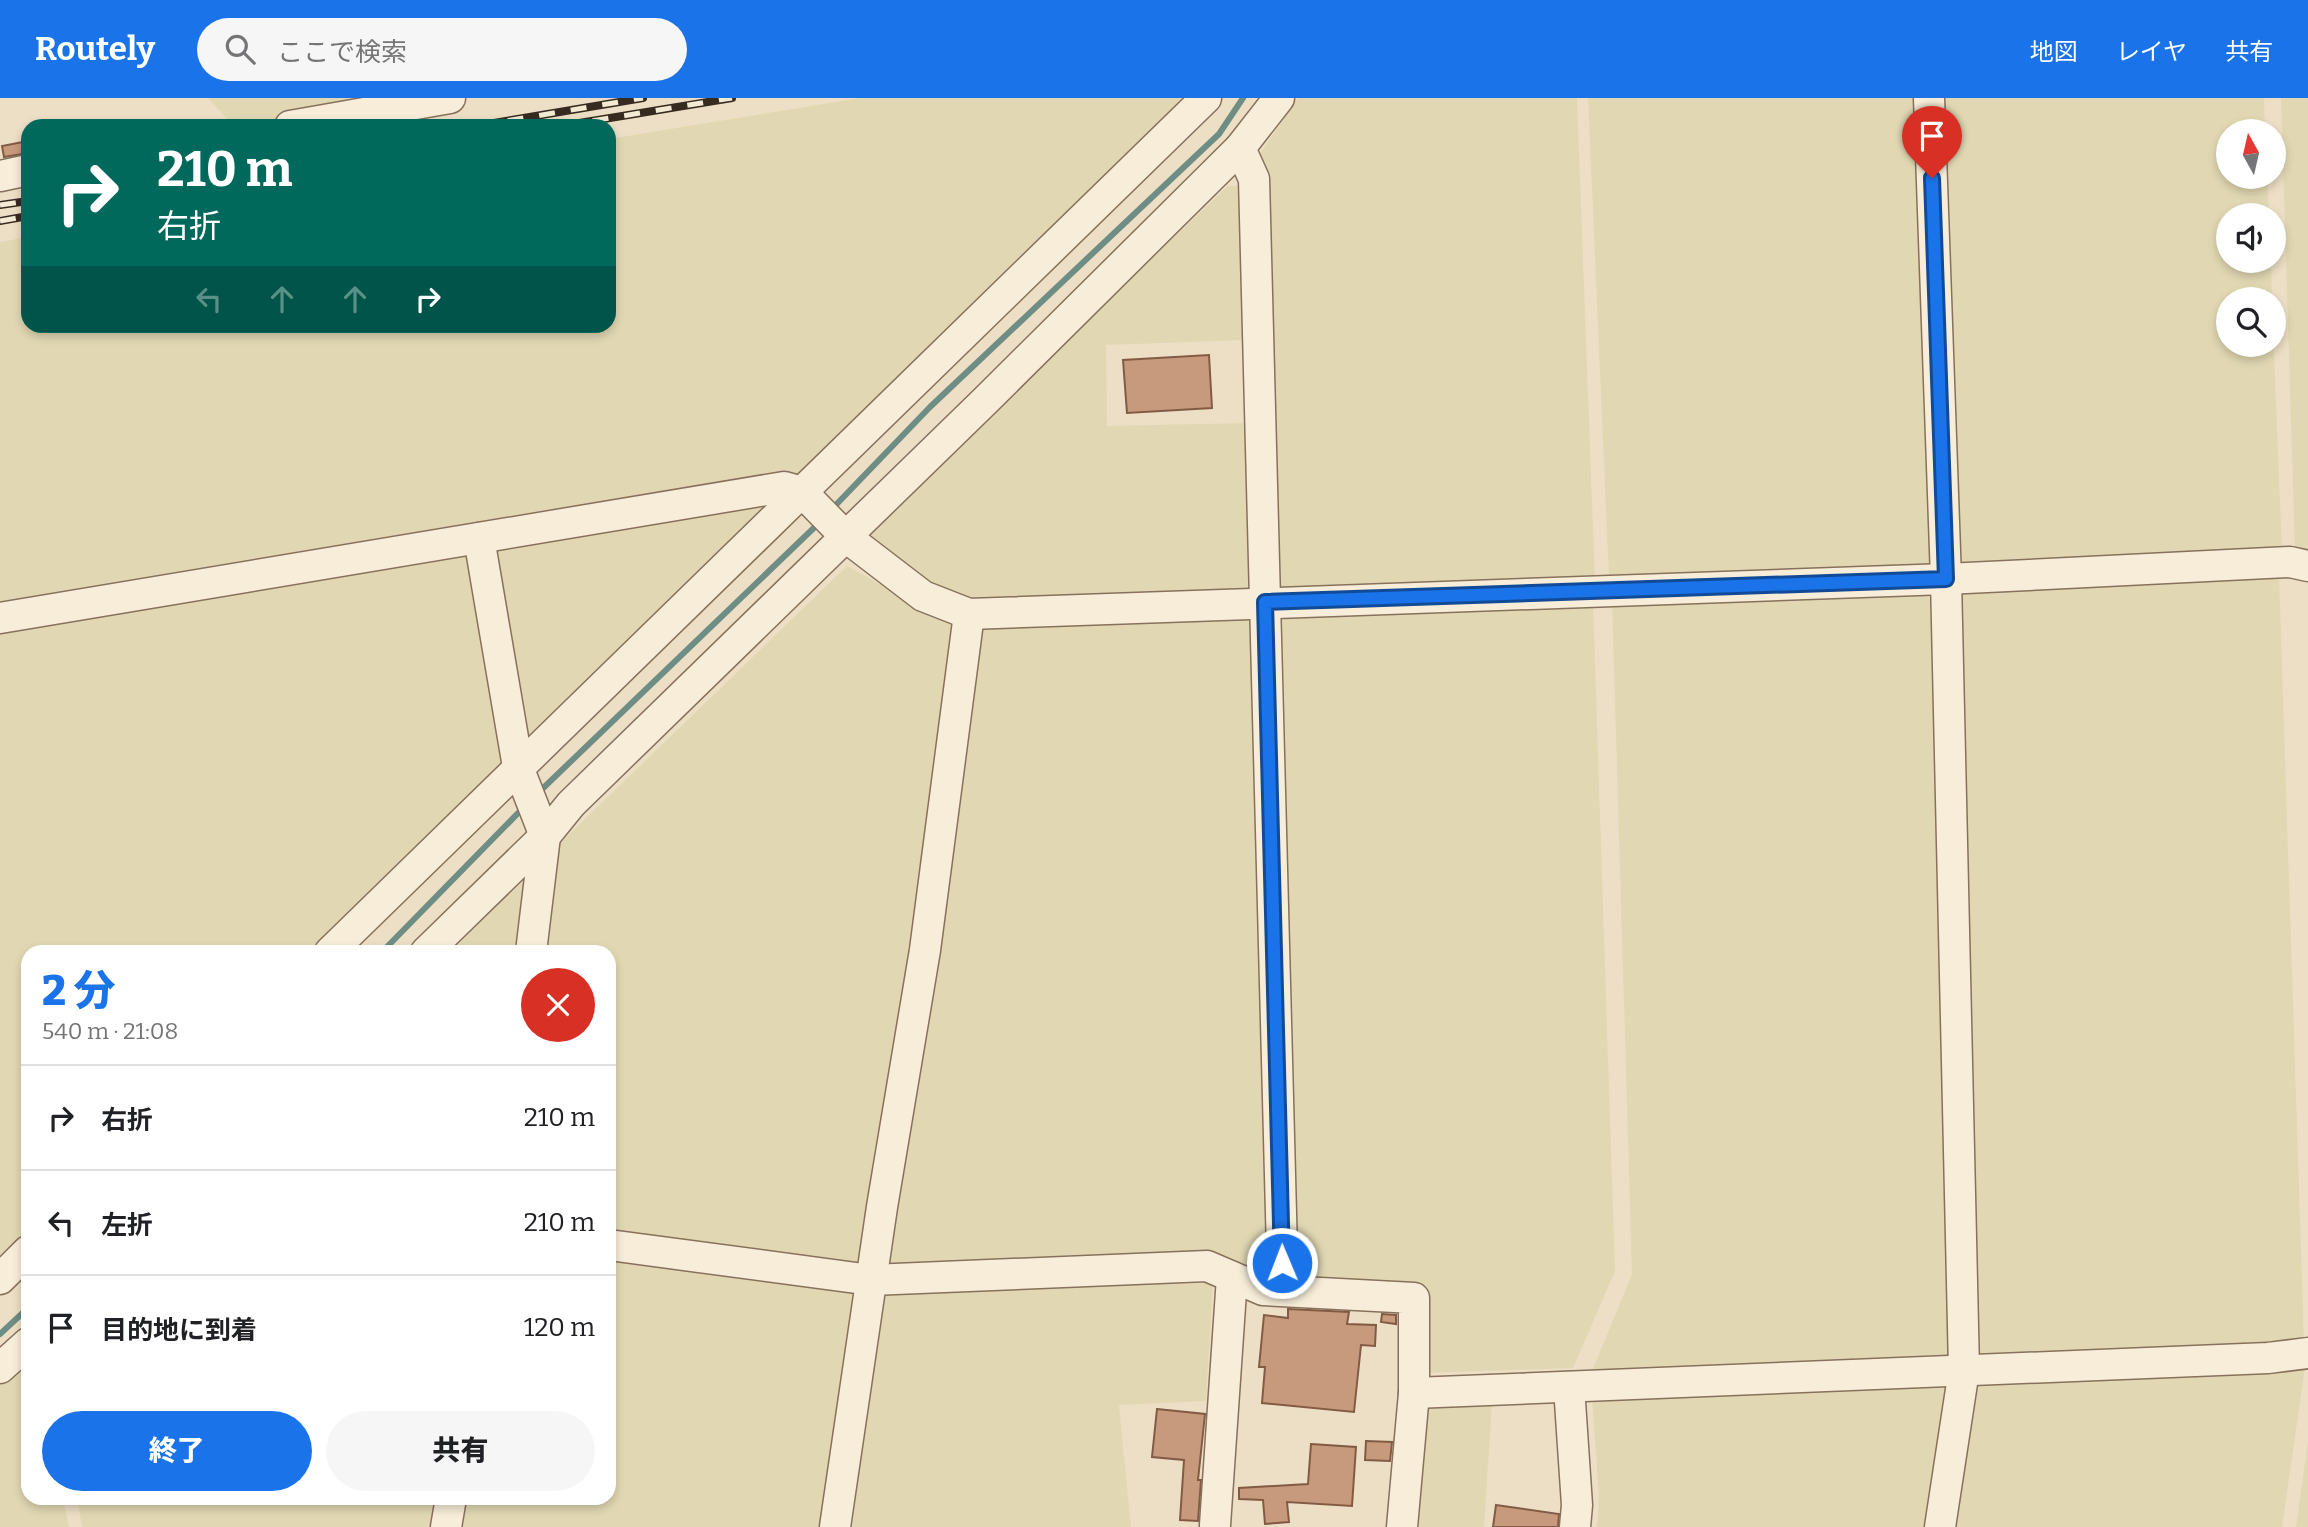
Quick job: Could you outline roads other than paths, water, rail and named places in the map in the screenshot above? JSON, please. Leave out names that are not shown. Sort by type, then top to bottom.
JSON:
[{"type":"street","points":[[325,119],[415,101],[450,98]]},
{"type":"street","points":[[337,945],[1206,98]]},
{"type":"street","points":[[433,945],[545,836],[571,804],[1240,148],[1279,98]]},
{"type":"street","points":[[1929,98],[1946,579],[1964,1370],[1940,1527]]},
{"type":"street","points":[[1240,148],[1254,179],[1283,1290]]},
{"type":"street","points":[[0,176],[21,172]]},
{"type":"street","points":[[0,618],[784,487],[802,492],[846,537],[923,596],[969,614],[1946,579],[2290,562],[2308,566]]},
{"type":"street","points":[[479,538],[518,767],[545,836],[532,945]]},
{"type":"street","points":[[835,1527],[871,1280],[925,950],[969,614]]},
{"type":"street","points":[[616,1246],[871,1280],[1206,1266],[1263,1290],[1414,1298],[1414,1393],[1402,1527]]},
{"type":"street","points":[[0,1279],[21,1258]]},
{"type":"street","points":[[1219,1526],[1232,1277]]},
{"type":"street","points":[[0,1368],[21,1349]]},
{"type":"street","points":[[1414,1393],[2269,1358],[2308,1353]]},
{"type":"street","points":[[1569,1387],[1577,1504],[1575,1527]]},
{"type":"street","points":[[446,1527],[450,1505]]},
{"type":"waterway","points":[[830,511],[930,407],[1219,134],[1243,98]]},
{"type":"waterway","points":[[538,793],[820,522]]},
{"type":"waterway","points":[[389,945],[525,806]]},
{"type":"waterway","points":[[0,1334],[21,1314]]},
{"type":"railway","points":[[518,119],[643,98]]},
{"type":"railway","points":[[604,119],[732,98]]},
{"type":"railway","points":[[0,205],[21,202]]},
{"type":"railway","points":[[0,221],[21,217]]}]
